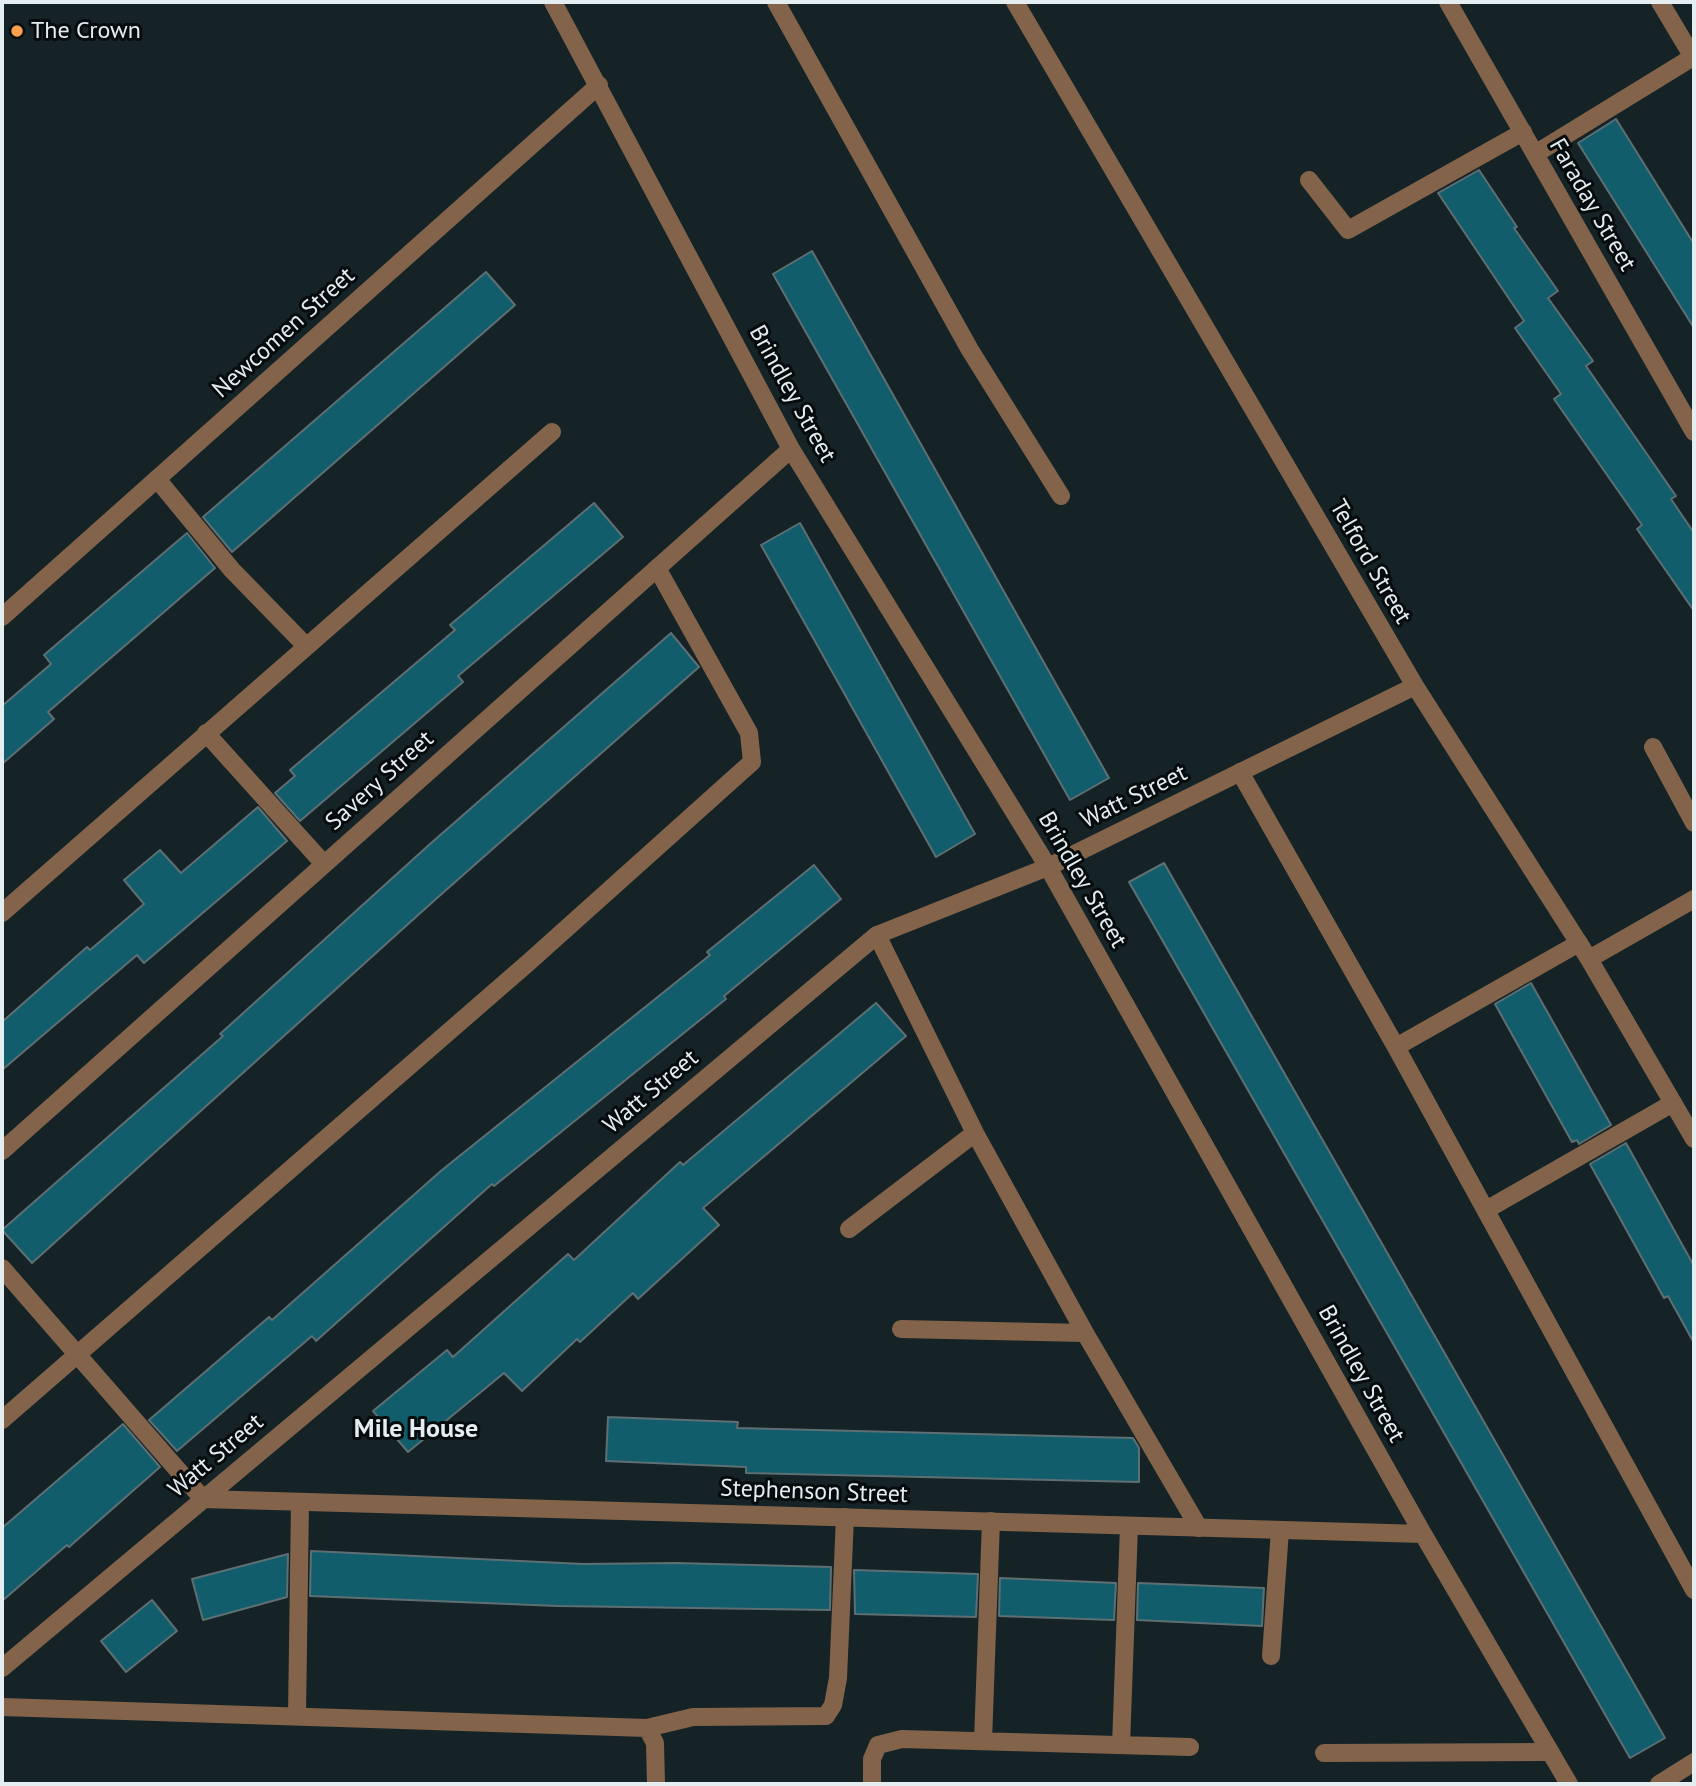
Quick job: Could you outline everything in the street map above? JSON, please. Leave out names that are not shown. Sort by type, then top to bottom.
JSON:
[{"type":"street","name":"Brindley Street","points":[[554,2],[791,449],[1048,867],[1423,1534],[1569,1784]]},
{"type":"street","points":[[776,2],[970,350],[1060,496]]},
{"type":"street","name":"Telford Street","points":[[1015,2],[1415,686],[1589,959],[1694,1139]]},
{"type":"street","name":"Faraday Street","points":[[1448,2],[1694,432]]},
{"type":"street","points":[[1535,154],[1693,58],[1660,2]]},
{"type":"street","name":"Newcomen Street","points":[[2,617],[599,85]]},
{"type":"street","points":[[1309,180],[1348,230],[1523,132]]},
{"type":"street","points":[[2,913],[552,432]]},
{"type":"street","name":"Savery Street","points":[[2,1150],[791,449]]},
{"type":"street","points":[[156,479],[232,570],[306,646]]},
{"type":"street","points":[[2,1420],[529,962],[751,762],[749,733],[657,568]]},
{"type":"street","name":"Watt Street","points":[[2,1668],[877,935],[1048,867],[1415,686]]},
{"type":"street","points":[[206,733],[324,864]]},
{"type":"street","points":[[1653,747],[1694,823]]},
{"type":"street","points":[[1240,772],[1396,1047],[1694,1590]]},
{"type":"street","points":[[1589,959],[1694,899]]},
{"type":"street","points":[[877,935],[975,1133],[1086,1333],[1199,1528]]},
{"type":"street","points":[[1396,1047],[1579,943]]},
{"type":"street","points":[[1486,1210],[1673,1103]]},
{"type":"street","points":[[849,1229],[975,1133]]},
{"type":"street","points":[[2,1268],[203,1499]]},
{"type":"street","points":[[901,1329],[1086,1333]]},
{"type":"street","name":"Stephenson Street","points":[[203,1499],[1423,1534]]},
{"type":"street","points":[[297,1716],[300,1502]]},
{"type":"street","points":[[2,1707],[648,1728],[693,1717],[826,1716],[833,1705],[838,1678],[845,1517]]},
{"type":"street","points":[[983,1741],[991,1521]]},
{"type":"street","points":[[1121,1745],[1129,1526]]},
{"type":"street","points":[[1272,1656],[1280,1530]]},
{"type":"street","points":[[648,1728],[655,1743],[656,1784]]},
{"type":"street","points":[[872,1784],[872,1759],[878,1745],[902,1739],[1190,1747]]},
{"type":"street","points":[[1324,1753],[1550,1752]]},
{"type":"street","points":[[1659,1784],[1694,1762]]},
{"type":"building","points":[[1616,119],[1694,244],[1694,328],[1578,143]]},
{"type":"building","points":[[1479,170],[1517,227],[1514,228],[1558,291],[1548,298],[1593,361],[1586,366],[1676,496],[1671,499],[1694,533],[1694,611],[1637,529],[1642,525],[1554,399],[1561,394],[1515,328],[1524,321],[1438,193]]},
{"type":"building","points":[[812,251],[1109,778],[1070,800],[773,274]]},
{"type":"building","points":[[486,272],[515,305],[232,552],[203,517]]},
{"type":"building","points":[[594,503],[623,537],[458,676],[463,682],[300,821],[275,793],[295,776],[290,770],[455,630],[450,625]]},
{"type":"building","points":[[800,523],[975,834],[936,857],[761,545]]},
{"type":"building","points":[[187,533],[215,568],[48,712],[54,719],[2,764],[2,706],[51,664],[44,655]]},
{"type":"building","points":[[671,633],[699,667],[437,898],[32,1263],[2,1230],[223,1036],[220,1034],[430,844]]},
{"type":"building","points":[[258,807],[287,841],[144,963],[137,955],[2,1070],[2,1022],[87,947],[90,950],[144,904],[124,880],[160,850],[181,873]]},
{"type":"building","points":[[1164,863],[1665,1738],[1630,1758],[1129,882]]},
{"type":"building","points":[[814,865],[841,899],[724,996],[726,999],[494,1186],[492,1184],[316,1341],[312,1336],[177,1451],[149,1420],[269,1317],[272,1320],[442,1170],[710,955],[707,952]]},
{"type":"building","points":[[1531,983],[1611,1125],[1579,1144],[1577,1140],[1572,1142],[1495,1004]]},
{"type":"building","points":[[876,1003],[906,1036],[703,1208],[719,1225],[638,1299],[633,1293],[580,1342],[577,1339],[522,1391],[504,1373],[408,1452],[373,1411],[447,1350],[453,1357],[568,1254],[574,1260],[680,1162],[683,1165]]},
{"type":"building","points":[[1626,1143],[1694,1266],[1694,1343],[1668,1296],[1664,1298],[1590,1164]]},
{"type":"building","points":[[608,1417],[738,1422],[737,1428],[1133,1438],[1139,1448],[1139,1482],[746,1473],[746,1467],[606,1461]]},
{"type":"building","points":[[123,1424],[160,1467],[69,1547],[67,1545],[2,1601],[2,1528]]},
{"type":"building","points":[[311,1551],[583,1564],[676,1563],[831,1567],[830,1610],[558,1606],[310,1596]]},
{"type":"building","points":[[288,1554],[287,1597],[203,1620],[192,1579]]},
{"type":"building","points":[[854,1570],[978,1574],[976,1617],[855,1614]]},
{"type":"building","points":[[1000,1578],[1116,1583],[1114,1620],[999,1616]]},
{"type":"building","points":[[1138,1583],[1264,1588],[1262,1626],[1137,1620]]},
{"type":"building","points":[[152,1600],[177,1631],[126,1672],[101,1641]]},
{"type":"place","name":"The Crown","points":[[17,31]]},
{"type":"district","name":"Mile House","points":[[416,1430]]}]
